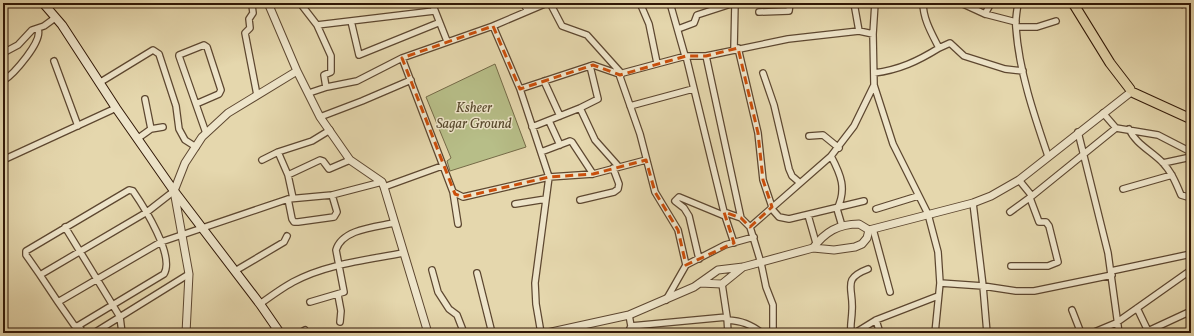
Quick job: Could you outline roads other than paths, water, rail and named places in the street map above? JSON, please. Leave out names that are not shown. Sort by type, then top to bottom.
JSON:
[{"type":"main road","points":[[43,3],[55,18],[174,191],[260,304],[280,333]]},
{"type":"main road","points":[[1073,3],[1110,63],[1133,90],[1191,119]]},
{"type":"main road","points":[[1080,3],[1133,90],[1191,113]]},
{"type":"street","points":[[256,3],[252,5],[253,13],[248,19],[250,28],[245,33],[257,95]]},
{"type":"street","points":[[268,3],[297,71],[320,117],[350,160],[383,185],[428,333]]},
{"type":"street","points":[[300,3],[317,26],[331,56],[331,72],[324,75],[326,87]]},
{"type":"street","points":[[432,3],[438,23],[447,41]]},
{"type":"street","points":[[523,3],[528,11]]},
{"type":"street","points":[[309,93],[326,87],[345,85],[357,81],[402,58],[493,26],[548,3],[562,26],[587,35],[620,74],[655,192],[678,230],[686,265]]},
{"type":"street","points":[[640,3],[649,24],[657,63]]},
{"type":"street","points":[[670,3],[686,56],[724,214],[734,243]]},
{"type":"street","points":[[678,29],[694,22],[698,16],[734,3],[736,49],[758,133],[763,180],[771,208],[779,217],[785,219],[808,215],[864,201]]},
{"type":"street","points":[[759,12],[789,11],[790,3]]},
{"type":"street","points":[[854,3],[860,32]]},
{"type":"street","points":[[875,3],[873,34],[874,85],[893,144],[928,214],[938,252],[940,283],[935,333]]},
{"type":"street","points":[[923,3],[923,11],[939,48]]},
{"type":"street","points":[[960,3],[985,14],[1016,24],[1036,27],[1056,21]]},
{"type":"street","points":[[985,14],[990,3]]},
{"type":"street","points":[[1018,3],[1016,24],[1023,71],[1048,156]]},
{"type":"street","points":[[317,26],[434,11]]},
{"type":"street","points":[[3,53],[18,45],[29,32],[38,29],[55,18]]},
{"type":"street","points":[[351,21],[359,55],[438,23]]},
{"type":"street","points":[[493,26],[520,89],[549,177],[535,283],[536,304],[542,333]]},
{"type":"street","points":[[3,81],[21,65],[39,36],[38,29]]},
{"type":"street","points":[[520,89],[590,66],[620,74],[686,56],[706,56],[788,39],[860,32],[873,34]]},
{"type":"street","points":[[874,73],[892,71],[905,67],[950,43],[964,56],[1004,69],[1023,71]]},
{"type":"street","points":[[196,104],[219,94],[221,90],[207,47],[204,45],[179,55],[206,133]]},
{"type":"street","points":[[99,83],[153,50],[156,51],[159,54],[176,106],[177,121],[181,135],[185,140],[196,147]]},
{"type":"street","points":[[706,56],[741,218]]},
{"type":"street","points":[[402,58],[453,192],[458,224]]},
{"type":"street","points":[[54,61],[78,126]]},
{"type":"street","points":[[532,127],[580,108],[598,99],[590,66]]},
{"type":"street","points":[[186,333],[189,274],[183,236],[176,209],[174,191],[185,163],[206,133],[228,113],[297,71]]},
{"type":"street","points":[[763,73],[775,111],[789,169],[792,176],[799,182]]},
{"type":"street","points":[[320,117],[362,102],[410,80]]},
{"type":"street","points":[[544,81],[560,116]]},
{"type":"street","points":[[750,227],[799,182],[832,156],[839,148],[854,126],[874,85]]},
{"type":"street","points":[[630,106],[693,89]]},
{"type":"street","points":[[547,333],[629,315],[666,300],[700,283],[718,270],[761,263],[814,246],[828,232],[842,226],[859,224],[871,230],[973,203],[991,196],[1019,180],[1133,90]]},
{"type":"street","points":[[145,99],[151,129]]},
{"type":"street","points":[[3,160],[116,108]]},
{"type":"street","points":[[580,108],[595,140],[616,168],[619,184],[618,189],[614,192],[580,200]]},
{"type":"street","points":[[1103,113],[1116,128]]},
{"type":"street","points":[[549,121],[560,145]]},
{"type":"street","points":[[137,139],[151,129],[163,127]]},
{"type":"street","points":[[1010,212],[1031,198],[1116,128],[1158,135],[1191,152]]},
{"type":"street","points":[[1129,129],[1135,139],[1163,163],[1172,175],[1181,195],[1191,198]]},
{"type":"street","points":[[262,160],[278,152],[312,141],[330,130]]},
{"type":"street","points":[[1078,132],[1085,154],[1111,273],[1116,323],[1119,333]]},
{"type":"street","points":[[809,136],[823,135],[839,148]]},
{"type":"street","points":[[541,152],[570,141],[593,174]]},
{"type":"street","points":[[278,152],[288,175],[293,221],[298,222],[334,217],[337,212],[332,195]]},
{"type":"street","points":[[832,156],[843,186],[843,195],[836,209],[842,226]]},
{"type":"street","points":[[1163,163],[1191,157]]},
{"type":"street","points":[[288,175],[320,160],[323,161],[329,169],[350,160]]},
{"type":"street","points":[[453,192],[463,197],[549,177],[593,174],[646,160]]},
{"type":"street","points":[[58,302],[161,242],[183,236],[201,228],[290,199],[332,195],[383,185],[442,166]]},
{"type":"street","points":[[1123,189],[1172,175]]},
{"type":"street","points":[[1011,266],[1048,266],[1058,262],[1049,226],[1046,222],[1039,222],[1031,198],[1019,180]]},
{"type":"street","points":[[129,190],[133,191],[147,212],[161,242],[167,264],[164,274],[79,326],[74,326],[26,255],[26,252],[65,227],[129,190]]},
{"type":"street","points":[[40,275],[147,212],[174,191]]},
{"type":"street","points":[[876,209],[918,196]]},
{"type":"street","points":[[699,259],[689,216],[684,208],[675,201],[679,197],[724,214],[741,218],[750,227],[761,263],[766,287],[773,305],[774,333]]},
{"type":"street","points":[[515,204],[546,199]]},
{"type":"street","points":[[973,203],[984,286],[987,333]]},
{"type":"street","points":[[808,215],[814,246]]},
{"type":"street","points":[[310,302],[338,295],[344,291],[336,248],[346,237],[353,233],[394,223]]},
{"type":"street","points":[[65,227],[120,317],[122,331],[116,333]]},
{"type":"street","points":[[814,246],[834,250],[855,247],[862,244],[868,238],[871,230]]},
{"type":"street","points":[[871,230],[890,292]]},
{"type":"street","points":[[235,271],[284,242],[287,236]]},
{"type":"street","points":[[666,300],[686,265],[725,245],[754,237]]},
{"type":"street","points":[[260,304],[294,281],[313,273],[403,253]]},
{"type":"street","points":[[940,283],[984,286],[1016,291],[1034,291],[1191,254]]},
{"type":"street","points":[[700,283],[722,284],[743,267]]},
{"type":"street","points":[[850,333],[852,311],[850,288],[851,281],[854,276],[868,269]]},
{"type":"street","points":[[432,270],[438,292],[449,309],[457,315],[464,333]]},
{"type":"street","points":[[1092,333],[1116,323],[1191,270]]},
{"type":"street","points":[[477,273],[492,333]]},
{"type":"street","points":[[94,333],[189,274]]},
{"type":"street","points":[[722,284],[728,333]]},
{"type":"street","points":[[338,295],[341,311],[340,322]]},
{"type":"street","points":[[855,333],[864,329],[876,320],[938,296]]},
{"type":"street","points":[[1137,308],[1149,332],[1190,314]]},
{"type":"street","points":[[1072,310],[1081,333]]},
{"type":"street","points":[[628,333],[631,326],[629,315]]},
{"type":"street","points":[[631,326],[727,318],[741,321],[762,333]]},
{"type":"street","points":[[876,320],[880,333]]},
{"type":"street","points":[[79,326],[83,333]]},
{"type":"railway","points":[[1178,3],[1191,18]]},
{"type":"park label","name":"Ksheer Sagar Ground","points":[[474,116]]}]
